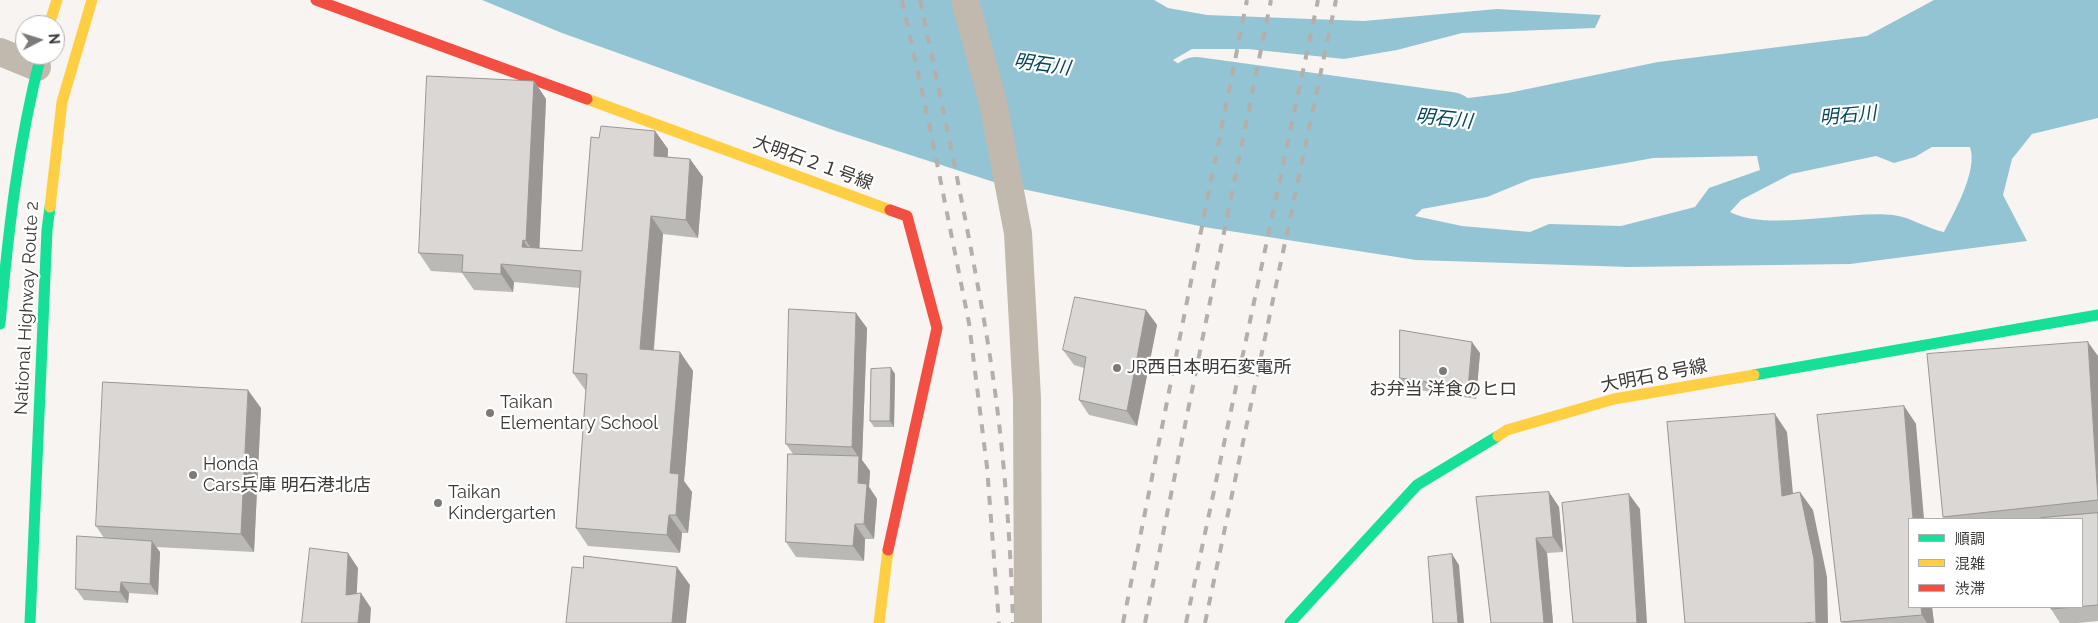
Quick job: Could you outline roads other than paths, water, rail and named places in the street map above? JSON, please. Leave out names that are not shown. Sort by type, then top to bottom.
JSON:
[{"type":"main road","points":[[53,15],[57,0]]},
{"type":"main road","name":"National Highway Route 2","points":[[30,623],[47,230],[62,102],[92,0]]},
{"type":"main road","name":"大明石２１号線","points":[[316,0],[907,216],[937,328],[888,547],[880,623]]},
{"type":"main road","name":"National Highway Route 2","points":[[0,324],[9,220],[32,85],[38,65]]},
{"type":"main road","name":"大明石８号線","points":[[1290,623],[1418,485],[1507,430],[1614,400],[2098,315]]},
{"type":"street","points":[[965,0],[993,102],[1018,233],[1027,398],[1028,623]]},
{"type":"street","points":[[0,52],[15,55]]},
{"type":"water","points":[[482,0],[1154,0],[1168,8],[1207,15],[1364,21],[1497,9],[1601,15],[1595,28],[1462,33],[1397,50],[1344,59],[1248,49],[1192,49],[1173,60],[1209,85],[1356,112],[1508,93],[1658,62],[1867,36],[1934,0],[2098,0],[2098,118],[2032,134],[2012,159],[2003,195],[2027,241],[1850,264],[1629,267],[1416,260],[1204,227],[1003,185],[833,130],[562,33]],"holes":[[[1932,147],[1970,147],[1972,156],[1971,167],[1964,190],[1944,232],[1893,215],[1875,214],[1765,220],[1746,218],[1730,212],[1741,200],[1791,174],[1876,156],[1894,163],[1915,157]],[[1757,156],[1760,170],[1709,188],[1695,207],[1621,226],[1549,224],[1530,232],[1462,226],[1415,216],[1422,209],[1487,197],[1531,179],[1653,158]]]},
{"type":"waterway","name":"明石川","points":[[1196,86],[1450,121]]},
{"type":"railway","points":[[902,0],[969,323],[987,467],[999,623]]},
{"type":"railway","points":[[920,0],[962,203],[991,363],[1004,474],[1013,623]]},
{"type":"railway","points":[[1123,623],[1247,0]]},
{"type":"railway","points":[[1145,623],[1271,0]]},
{"type":"railway","points":[[1186,623],[1318,0]]},
{"type":"railway","points":[[1205,623],[1336,0]]},
{"type":"place","name":"JR西日本明石変電所","points":[[1117,368]]},
{"type":"place","name":"お弁当 洋食のヒロ","points":[[1443,371]]},
{"type":"place","name":"Taikan Elementary School","points":[[490,413]]},
{"type":"place","name":"Honda Cars兵庫 明石港北店","points":[[193,475]]},
{"type":"place","name":"Taikan Kindergarten","points":[[438,503]]}]
